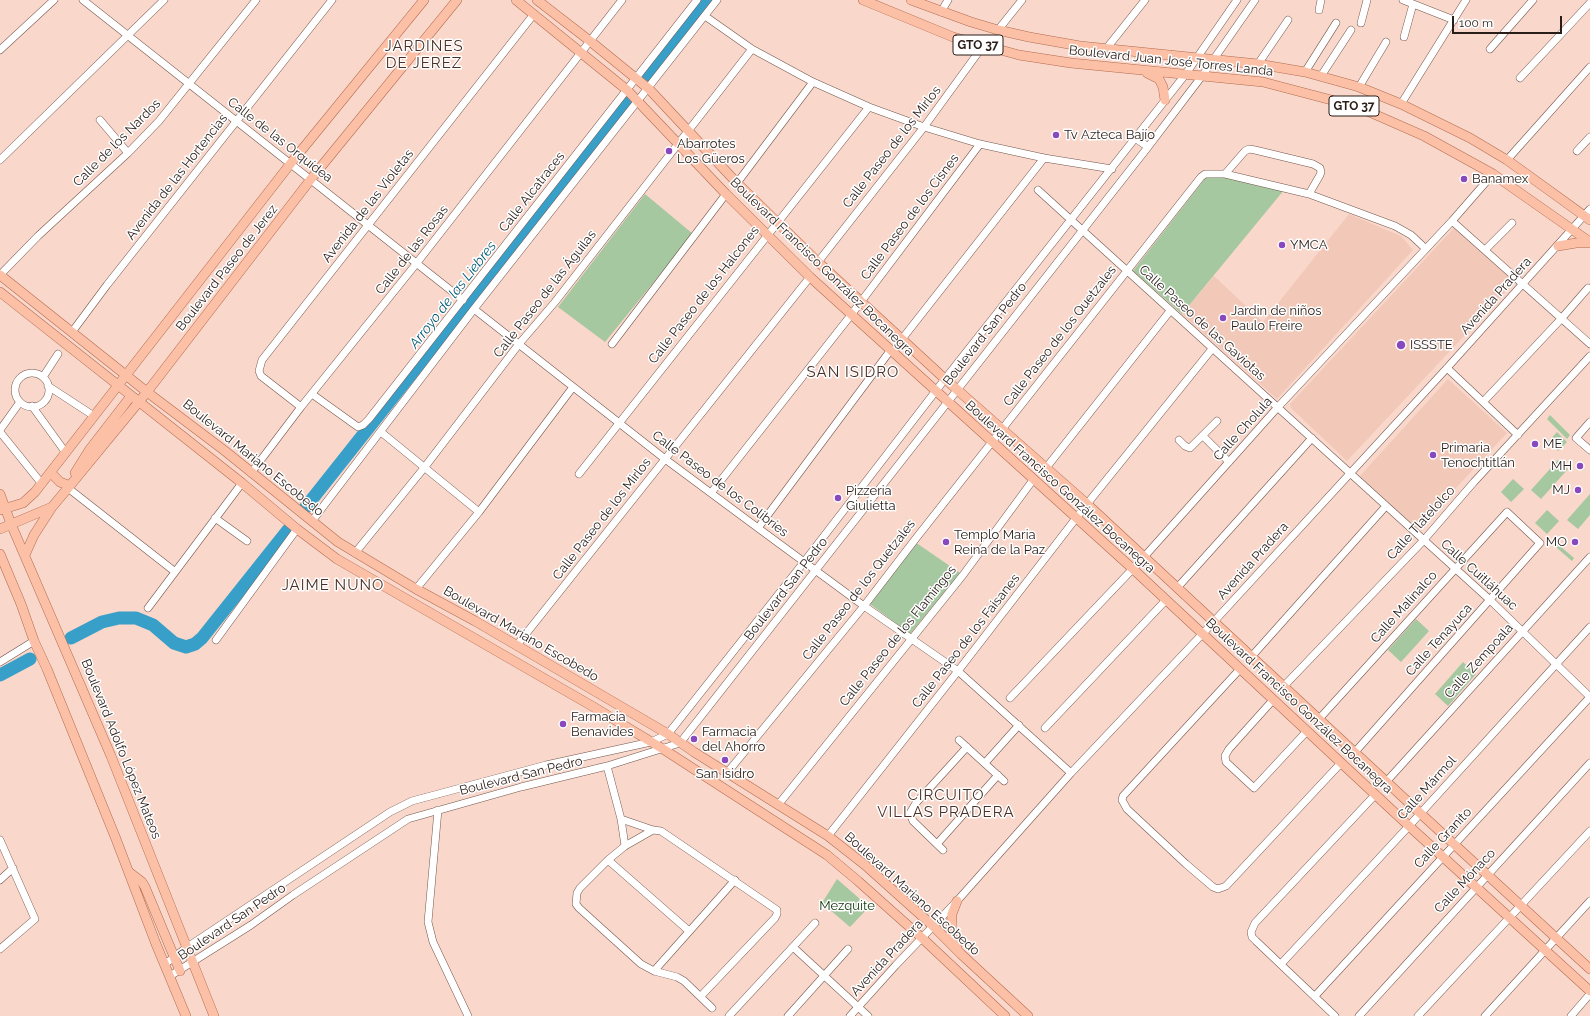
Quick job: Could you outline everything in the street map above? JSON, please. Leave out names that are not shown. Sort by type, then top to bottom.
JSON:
[{"type":"main road","name":"Boulevard Paseo de Jerez","points":[[3,509],[23,503],[29,499],[42,484],[291,163],[423,0]]},
{"type":"main road","name":"Boulevard Paseo de Jerez","points":[[0,527],[12,524],[52,506],[70,486],[135,399],[147,392],[311,180],[457,0]]},
{"type":"main road","name":"Boulevard Francisco González Bocanegra","points":[[516,0],[627,90],[677,145],[810,277],[1166,600],[1375,795],[1476,888],[1510,917],[1590,992]]},
{"type":"main road","name":"Boulevard Francisco González Bocanegra","points":[[537,0],[648,89],[737,183],[818,262],[957,390],[1087,504],[1420,814],[1488,874],[1590,969]]},
{"type":"main road","name":"Boulevard Juan José Torres Landa","points":[[863,0],[926,27],[1019,56],[1072,63],[1263,82],[1326,98],[1366,111],[1424,136],[1493,174],[1590,243]]},
{"type":"main road","name":"Boulevard Juan José Torres Landa","points":[[911,0],[941,12],[998,30],[1043,39],[1106,49],[1258,64],[1305,72],[1358,87],[1401,104],[1470,138],[1507,160],[1588,215]]},
{"type":"main road","points":[[1141,70],[1159,79],[1163,87],[1165,100]]},
{"type":"main road","points":[[1558,246],[1576,243],[1590,243]]},
{"type":"main road","name":"Boulevard Mariano Escobedo","points":[[0,275],[327,534],[416,589],[517,645],[668,734],[828,836],[865,865],[933,926],[1028,1016]]},
{"type":"main road","name":"Boulevard Mariano Escobedo","points":[[0,292],[242,483],[326,552],[663,749],[827,855],[922,938],[1005,1016]]},
{"type":"main road","points":[[51,473],[60,482],[70,486],[81,462],[135,399]]},
{"type":"main road","points":[[66,453],[76,456],[81,462]]},
{"type":"main road","name":"Boulevard Adolfo López Mateos","points":[[0,494],[3,509],[12,524],[26,555],[70,659],[214,1016]]},
{"type":"main road","points":[[26,555],[34,535],[52,506]]},
{"type":"main road","points":[[0,554],[186,1016]]},
{"type":"main road","points":[[129,872],[142,882],[180,971]]},
{"type":"main road","points":[[957,902],[952,914],[951,934],[961,954]]},
{"type":"street","points":[[0,50],[54,0]]},
{"type":"street","name":"Calle de las Orquídea","points":[[83,0],[463,300]]},
{"type":"street","points":[[0,160],[164,0]]},
{"type":"street","name":"Calle de los Nardos","points":[[0,275],[38,236],[128,153],[159,121],[256,0]]},
{"type":"street","name":"Avenida de las Hortencias","points":[[72,332],[107,285],[332,0]]},
{"type":"street","name":"Calle de las Rosas","points":[[251,473],[300,407],[416,264],[622,0]]},
{"type":"street","name":"Calle Alcatraces","points":[[312,394],[353,424],[358,426],[363,425],[370,419],[697,0]]},
{"type":"street","points":[[312,522],[474,309],[717,0]]},
{"type":"street","points":[[941,12],[948,0]]},
{"type":"street","points":[[998,30],[1022,0]]},
{"type":"street","points":[[1106,49],[1144,0]]},
{"type":"street","name":"Boulevard San Pedro","points":[[165,964],[186,948],[402,805],[422,797],[539,767],[651,742],[668,734],[804,562],[935,391],[1072,220],[1185,75],[1237,0]]},
{"type":"street","name":"Boulevard San Pedro","points":[[170,976],[193,963],[251,925],[293,895],[408,819],[521,787],[607,766],[680,743],[1148,147],[1202,76],[1256,0]]},
{"type":"street","points":[[1318,10],[1321,0]]},
{"type":"street","points":[[1361,23],[1367,0]]},
{"type":"street","points":[[1403,0],[1454,20]]},
{"type":"street","points":[[1401,104],[1466,0]]},
{"type":"street","points":[[1490,48],[1533,0]]},
{"type":"street","points":[[1520,78],[1590,3]]},
{"type":"street","points":[[1404,37],[1413,4]]},
{"type":"street","name":"Avenida de las Violetas","points":[[300,407],[266,381],[259,371],[262,360],[534,14]]},
{"type":"street","points":[[705,16],[752,49],[813,82],[869,107],[924,127],[980,144],[1044,158],[1112,169]]},
{"type":"street","points":[[1258,64],[1288,20]]},
{"type":"street","points":[[1305,72],[1336,23]]},
{"type":"street","points":[[1321,76],[1351,30]]},
{"type":"street","points":[[1358,87],[1386,42]]},
{"type":"street","name":"Calle Paseo de los Mirlos","points":[[818,262],[924,127],[983,46]]},
{"type":"street","name":"Calle Paseo de las Águilas","points":[[355,552],[424,468],[519,344],[555,302],[752,49]]},
{"type":"street","points":[[1507,160],[1590,67]]},
{"type":"street","points":[[737,183],[813,82]]},
{"type":"street","name":"Calle Paseo de los Halcones","points":[[579,474],[777,221],[869,107]]},
{"type":"street","points":[[100,120],[128,153]]},
{"type":"street","points":[[1577,151],[1590,137]]},
{"type":"street","points":[[1135,138],[1148,147]]},
{"type":"street","name":"Calle Paseo de los Cisnes","points":[[711,492],[851,315],[980,144]]},
{"type":"street","points":[[1225,174],[1245,151],[1249,149],[1255,150],[1313,164],[1320,168],[1320,175],[1309,194]]},
{"type":"street","points":[[902,339],[1044,158]]},
{"type":"street","name":"Calle Paseo de los Quetzales","points":[[727,773],[864,606],[991,442],[1201,177],[1205,174],[1225,174],[1309,194],[1395,226],[1411,235],[1426,249]]},
{"type":"street","name":"Calle Cholula","points":[[1010,698],[1144,557],[1278,407],[1452,221],[1493,174]]},
{"type":"street","name":"Calle Paseo de las Gaviotas","points":[[1038,190],[1350,473]]},
{"type":"street","points":[[612,344],[726,194]]},
{"type":"street","name":"Avenida Pradera","points":[[850,1016],[896,965],[957,902],[1071,772],[1214,622],[1572,230],[1588,215]]},
{"type":"street","points":[[1452,221],[1590,344]]},
{"type":"street","points":[[1486,250],[1512,223]]},
{"type":"street","name":"Calle Paseo de los Mirlos","points":[[517,645],[810,277]]},
{"type":"street","points":[[1484,401],[1588,288]]},
{"type":"street","name":"Calle Paseo de los Colibríes","points":[[474,309],[665,459],[864,606],[958,671],[1071,772]]},
{"type":"street","points":[[1046,468],[1170,311]]},
{"type":"street","name":"Calle Paseo de los Faisanes","points":[[828,836],[1077,519],[1087,504],[1212,349]]},
{"type":"street","points":[[758,528],[890,351]]},
{"type":"street","points":[[43,377],[58,354]]},
{"type":"street","name":"Calle Tlatelolco","points":[[1284,686],[1423,541],[1474,482],[1590,356]]},
{"type":"street","points":[[1447,368],[1484,401],[1518,435]]},
{"type":"street","points":[[48,386],[48,393],[45,400],[39,405],[32,406],[20,402],[16,395],[15,386],[19,378],[26,374],[35,373],[43,377],[48,386],[94,416]]},
{"type":"street","points":[[416,589],[479,512],[573,387]]},
{"type":"street","points":[[20,402],[0,431],[42,484]]},
{"type":"street","points":[[32,406],[66,453]]},
{"type":"street","points":[[1178,440],[1190,448],[1217,421]]},
{"type":"street","points":[[1590,422],[1576,438],[1590,450]]},
{"type":"street","points":[[381,432],[479,512]]},
{"type":"street","points":[[1203,436],[1229,462]]},
{"type":"street","points":[[1177,588],[1312,438]]},
{"type":"street","name":"Calle Cuitláhuac","points":[[1350,473],[1423,541],[1490,600],[1557,663],[1590,697]]},
{"type":"street","name":"Calle Paseo de los Flamingos","points":[[778,805],[963,575],[1033,480]]},
{"type":"street","points":[[148,608],[174,571],[242,483]]},
{"type":"street","points":[[70,486],[174,571]]},
{"type":"street","points":[[1252,656],[1386,506]]},
{"type":"street","name":"Calle Malinalco","points":[[1318,719],[1507,512],[1540,543]]},
{"type":"street","points":[[215,518],[247,541]]},
{"type":"street","points":[[216,640],[297,529]]},
{"type":"street","name":"Calle Tenayuca","points":[[1355,752],[1540,543]]},
{"type":"street","name":"Calle Zempoala","points":[[1386,782],[1590,557]]},
{"type":"street","points":[[1045,728],[1166,600]]},
{"type":"street","name":"Calle Mármol","points":[[1281,964],[1590,627]]},
{"type":"street","points":[[0,662],[34,641]]},
{"type":"street","points":[[1240,669],[1126,791],[1122,800],[1128,809],[1180,858],[1209,884],[1218,889],[1222,888],[1232,880],[1341,763]]},
{"type":"street","name":"Calle Granito","points":[[1315,996],[1442,856],[1590,697]]},
{"type":"street","points":[[1274,700],[1226,753],[1226,762],[1254,788],[1307,731]]},
{"type":"street","points":[[985,763],[1020,725]]},
{"type":"street","points":[[959,740],[1004,781]]},
{"type":"street","points":[[943,850],[913,821],[910,813],[916,803],[967,747]]},
{"type":"street","name":"Calle Mónaco","points":[[1359,1016],[1590,763]]},
{"type":"street","points":[[607,766],[621,819],[625,846]]},
{"type":"street","points":[[937,844],[998,775]]},
{"type":"street","points":[[1335,1016],[1252,937],[1251,932],[1255,923],[1375,795]]},
{"type":"street","points":[[402,805],[408,819]]},
{"type":"street","points":[[438,810],[428,922],[433,942],[468,1016]]},
{"type":"street","points":[[621,819],[653,830],[661,831],[668,835],[777,910],[775,918],[701,996]]},
{"type":"street","points":[[653,830],[625,846],[608,860],[580,888],[577,893],[576,904],[634,959],[654,971],[677,977],[701,996],[712,1008]]},
{"type":"street","points":[[1418,1016],[1590,830]]},
{"type":"street","points":[[0,840],[35,919],[0,950]]},
{"type":"street","points":[[608,860],[689,931]]},
{"type":"street","points":[[0,880],[13,868]]},
{"type":"street","points":[[654,971],[734,880]]},
{"type":"street","points":[[1485,1016],[1590,901]]},
{"type":"street","points":[[730,1016],[815,923]]},
{"type":"street","points":[[793,947],[868,1016]]},
{"type":"street","points":[[788,1016],[848,949]]},
{"type":"street","points":[[1571,1016],[1590,992]]},
{"type":"shaded area","points":[[1349,214],[1401,236],[1413,250],[1277,399],[1182,314],[1214,276],[1263,322]]},
{"type":"shaded area","name":"ISSSTE","points":[[1454,228],[1513,281],[1512,285],[1347,461],[1291,408],[1290,404]]},
{"type":"shaded area","name":"Primaria Tenochtitlán","points":[[1448,379],[1507,433],[1417,530],[1359,477]]},
{"type":"green space","points":[[1207,176],[1228,177],[1284,190],[1182,314],[1133,271]]},
{"type":"green space","points":[[645,194],[693,234],[605,342],[558,307]]},
{"type":"green space","points":[[1550,415],[1570,435],[1567,439],[1547,419]]},
{"type":"green space","points":[[1557,432],[1567,442],[1558,451],[1548,442]]},
{"type":"green space","points":[[1558,460],[1568,469],[1541,499],[1531,490]]},
{"type":"green space","points":[[1513,479],[1524,489],[1511,502],[1501,492]]},
{"type":"green space","points":[[1590,494],[1590,515],[1578,529],[1567,520]]},
{"type":"green space","points":[[1547,510],[1559,521],[1547,534],[1535,523]]},
{"type":"green space","points":[[1553,540],[1574,558],[1572,561],[1550,542]]},
{"type":"green space","points":[[915,542],[960,573],[910,634],[870,604]]},
{"type":"green space","points":[[1416,619],[1429,631],[1401,662],[1388,650]]},
{"type":"green space","points":[[1463,662],[1476,674],[1448,706],[1435,694]]},
{"type":"green space","name":"Mezquite","points":[[837,879],[869,907],[850,927],[822,903]]},
{"type":"waterway","name":"Arroyo de las Liebres","points":[[647,77],[708,0]]},
{"type":"waterway","name":"Arroyo de las Liebres","points":[[305,508],[626,103]]},
{"type":"waterway","name":"Arroyo de las Liebres","points":[[71,638],[102,622],[119,618],[136,618],[153,625],[174,643],[186,647],[195,644],[202,638],[288,530]]},
{"type":"waterway","name":"Arroyo de las Liebres","points":[[0,675],[30,659]]},
{"type":"place","name":"Tv Azteca Bajío","points":[[1056,135]]},
{"type":"place","name":"Abarrotes Los Güeros","points":[[669,151]]},
{"type":"place","name":"Banamex","points":[[1464,179]]},
{"type":"place","name":"YMCA","points":[[1282,245]]},
{"type":"place","name":"Jardin de niños Paulo Freire","points":[[1223,318]]},
{"type":"place","name":"ISSSTE","points":[[1401,345]]},
{"type":"place","name":"ME","points":[[1535,444]]},
{"type":"place","name":"Primaria Tenochtitlán","points":[[1433,455]]},
{"type":"place","name":"MH","points":[[1580,466]]},
{"type":"place","name":"MJ","points":[[1578,490]]},
{"type":"place","name":"Pizzeria Giulietta","points":[[838,498]]},
{"type":"place","name":"Templo Maria Reina de la Paz","points":[[946,542]]},
{"type":"place","name":"MO","points":[[1575,542]]},
{"type":"place","name":"Farmacia Benavides","points":[[563,724]]},
{"type":"place","name":"Farmacia del Ahorro","points":[[694,739]]},
{"type":"place","name":"San Isidro","points":[[725,760]]},
{"type":"district","name":"JARDINES DE JEREZ","points":[[424,54]]},
{"type":"district","name":"SAN ISIDRO","points":[[853,372]]},
{"type":"district","name":"JAIME NUNO","points":[[333,585]]},
{"type":"district","name":"CIRCUITO VILLAS PRADERA","points":[[946,804]]}]
